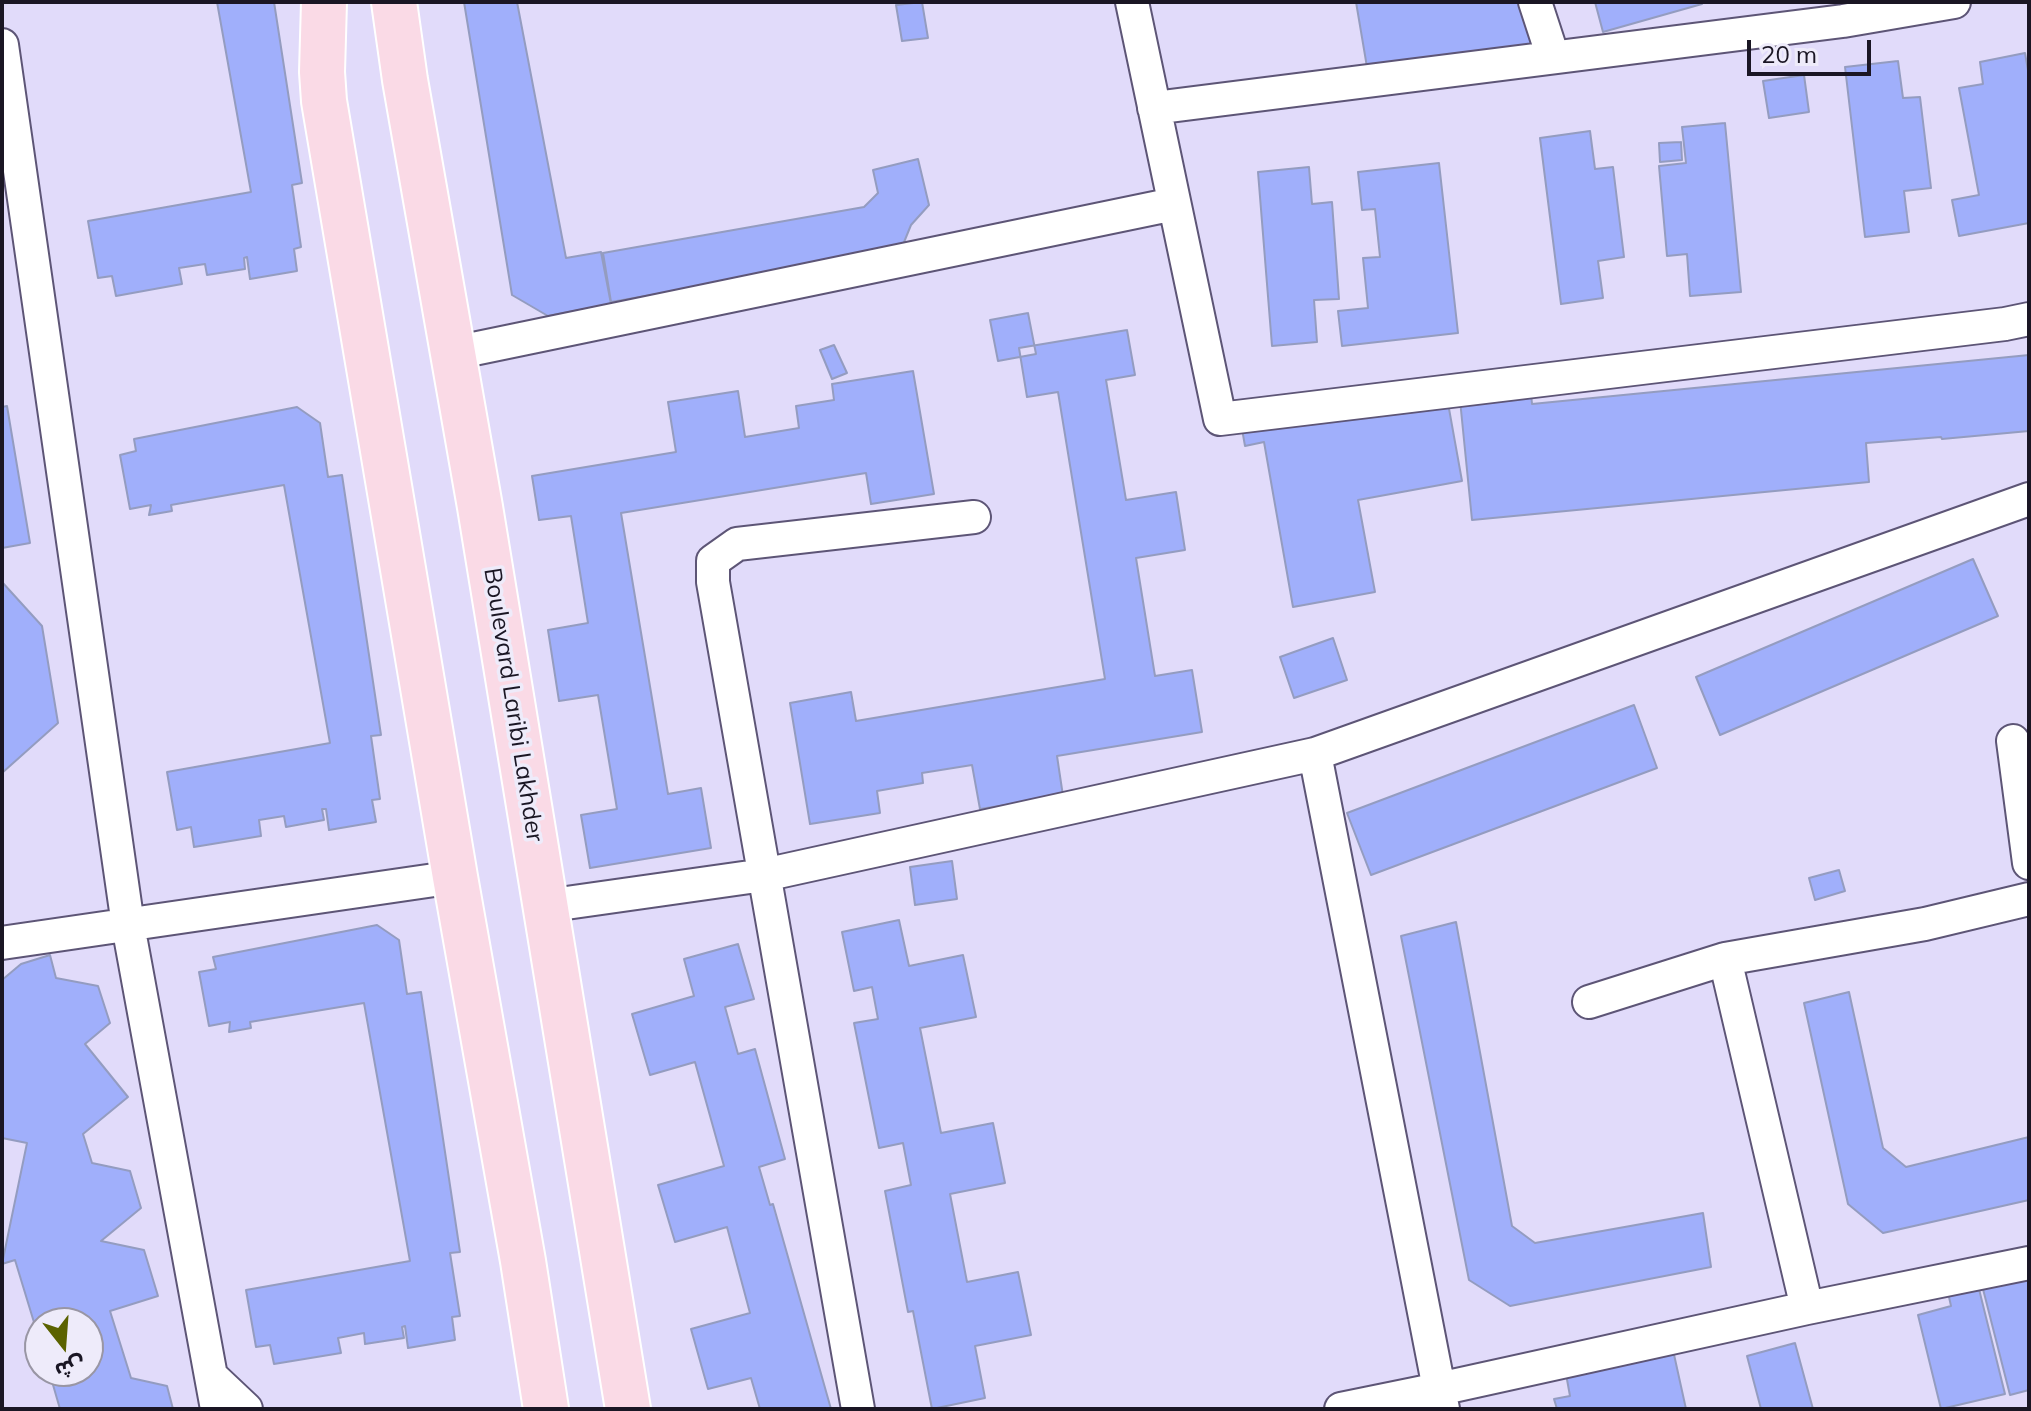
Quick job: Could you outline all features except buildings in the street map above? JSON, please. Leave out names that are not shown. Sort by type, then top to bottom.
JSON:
[{"type":"main road","points":[[324,2],[324,101],[546,1409]]},
{"type":"main road","name":"Boulevard Laribi Lakhder","points":[[394,2],[628,1409]]},
{"type":"street","points":[[1132,2],[1220,419],[2029,319]]},
{"type":"street","points":[[1535,2],[1553,57]]},
{"type":"street","points":[[1154,108],[1553,57],[1840,12],[1954,2]]},
{"type":"street","points":[[2,45],[128,925],[217,1409]]},
{"type":"street","points":[[454,353],[1174,204]]},
{"type":"street","points":[[545,906],[764,875],[1315,754],[2029,499]]},
{"type":"street","points":[[858,1409],[713,582],[713,561],[737,544],[974,517]]},
{"type":"street","points":[[2013,741],[2029,863]]},
{"type":"street","points":[[1315,754],[1441,1399]]},
{"type":"street","points":[[2,943],[455,877]]},
{"type":"street","points":[[1589,1002],[1725,959],[1925,924],[2029,899]]},
{"type":"street","points":[[1725,959],[1807,1308]]},
{"type":"street","points":[[1341,1409],[1441,1399],[1807,1308],[2029,1263]]},
{"type":"street","points":[[211,1376],[246,1409]]}]
